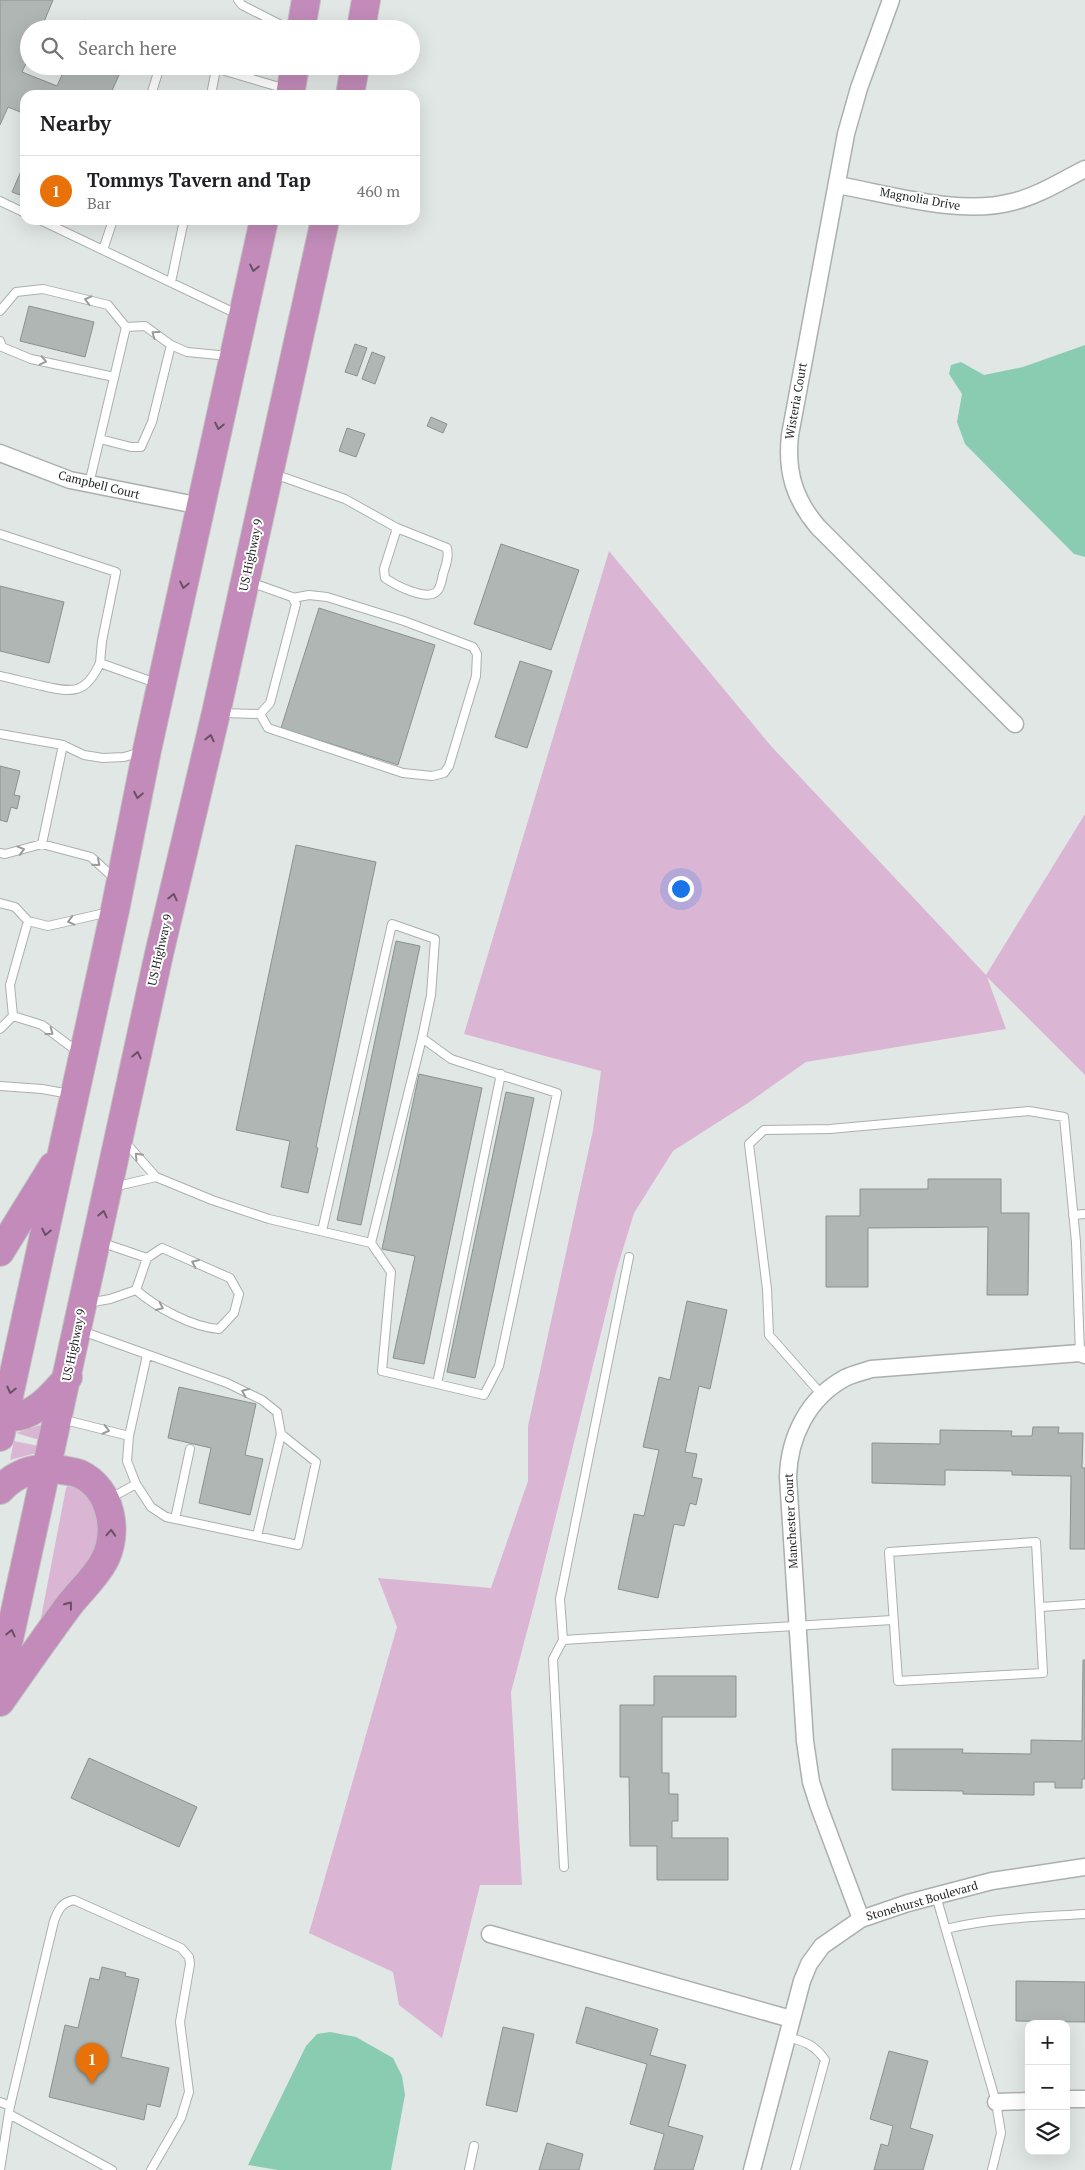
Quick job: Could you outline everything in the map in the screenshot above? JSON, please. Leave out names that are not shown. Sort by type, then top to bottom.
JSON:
[{"type":"highway","points":[[303,20],[306,0]]},
{"type":"highway","points":[[363,20],[366,0]]},
{"type":"highway","points":[[351,90],[353,75]]},
{"type":"highway","points":[[2,1423],[115,910],[147,750],[263,225]]},
{"type":"highway","name":"US Highway 9","points":[[0,1680],[68,1377],[159,954],[246,581],[324,225]]},
{"type":"highway","points":[[0,1252],[63,1150]]},
{"type":"highway","points":[[2,1423],[33,1411],[51,1398],[68,1377]]},
{"type":"highway","points":[[0,1490],[20,1474],[36,1468],[48,1467],[80,1474],[91,1482],[105,1501],[110,1514],[112,1531],[110,1547],[104,1561],[69,1604],[0,1702]]},
{"type":"street","name":"Wisteria Court","points":[[891,0],[852,110],[790,435],[789,468],[798,500],[818,526],[1014,724]]},
{"type":"street","name":"Magnolia Drive","points":[[837,185],[944,205],[978,208],[1028,198],[1085,169]]},
{"type":"street","name":"Campbell Court","points":[[0,453],[70,480],[201,506]]},
{"type":"street","name":"Manchester Court","points":[[861,1919],[819,1808],[811,1782],[805,1741],[788,1461],[792,1442],[802,1422],[822,1395],[846,1378],[880,1367],[1082,1354]]},
{"type":"street","name":"Stonehurst Boulevard","points":[[752,2170],[802,1981],[813,1958],[822,1946],[861,1919],[936,1896],[992,1881],[1085,1867]]},
{"type":"street","points":[[490,1934],[792,2019]]},
{"type":"street","points":[[1070,2100],[1085,2099]]},
{"type":"street","points":[[996,2102],[1025,2101]]},
{"type":"lane","points":[[238,0],[242,5],[271,20]]},
{"type":"lane","points":[[153,90],[157,75]]},
{"type":"lane","points":[[212,90],[215,75]]},
{"type":"lane","points":[[240,75],[292,84]]},
{"type":"lane","points":[[0,201],[20,211]]},
{"type":"lane","points":[[50,225],[243,317]]},
{"type":"lane","points":[[103,250],[111,225]]},
{"type":"lane","points":[[171,282],[183,225]]},
{"type":"lane","points":[[0,311],[16,292],[42,289],[108,305],[126,327]]},
{"type":"lane","points":[[126,327],[145,326],[171,345],[187,352],[234,357]]},
{"type":"lane","points":[[89,484],[126,327]]},
{"type":"lane","points":[[0,341],[2,347],[31,359],[114,377]]},
{"type":"lane","points":[[100,439],[131,447],[141,447],[152,422],[171,345]]},
{"type":"lane","points":[[269,472],[346,499],[397,528],[447,548],[448,556],[438,590],[433,594],[424,595],[385,578],[384,569],[397,528]]},
{"type":"lane","points":[[0,534],[116,572],[102,641],[100,662],[95,674],[86,685],[72,691],[0,676]]},
{"type":"lane","points":[[246,581],[293,598],[309,595],[327,597],[404,621],[473,647],[477,654],[476,676],[448,766],[444,772],[432,776],[403,773],[277,732],[268,728],[260,714]]},
{"type":"lane","points":[[216,713],[260,714],[270,703],[296,604],[293,598]]},
{"type":"lane","points":[[100,662],[162,686]]},
{"type":"lane","points":[[0,734],[63,745],[84,755],[110,758],[124,757],[147,750]]},
{"type":"lane","points":[[42,844],[63,745]]},
{"type":"lane","points":[[0,853],[5,854],[42,844],[68,850],[91,858],[120,883]]},
{"type":"lane","points":[[0,903],[15,907],[28,921],[48,926],[115,910]]},
{"type":"lane","points":[[0,1030],[13,1016],[10,985],[28,921]]},
{"type":"lane","points":[[322,1231],[392,924],[435,939],[431,994],[422,1038],[371,1243]]},
{"type":"lane","points":[[13,1016],[42,1026],[83,1056]]},
{"type":"lane","points":[[119,1136],[156,1177],[212,1200],[269,1219],[371,1243],[391,1272],[382,1371],[484,1395],[499,1366],[557,1093],[451,1059],[422,1038]]},
{"type":"lane","points":[[437,1384],[501,1074]]},
{"type":"lane","points":[[0,1086],[42,1089],[74,1095]]},
{"type":"lane","points":[[822,1395],[769,1336],[767,1290],[749,1144],[764,1130],[830,1129],[1029,1111],[1064,1117],[1073,1215],[1082,1354]]},
{"type":"lane","points":[[109,1188],[156,1177]]},
{"type":"lane","points":[[1073,1215],[1085,1214]]},
{"type":"lane","points":[[97,1241],[147,1258]]},
{"type":"lane","points":[[162,1248],[230,1278],[239,1294],[234,1313],[219,1329],[205,1328],[152,1304],[136,1290],[147,1258],[162,1248]]},
{"type":"lane","points":[[564,1867],[553,1658],[563,1640],[560,1599],[629,1257]]},
{"type":"lane","points":[[83,1303],[110,1299],[136,1290]]},
{"type":"lane","points":[[78,1330],[227,1383],[262,1400],[277,1412],[280,1434],[257,1536]]},
{"type":"lane","points":[[147,1354],[129,1436],[127,1461],[136,1484],[151,1507],[166,1517],[298,1544],[316,1462],[280,1434]]},
{"type":"lane","points":[[59,1418],[129,1436]]},
{"type":"lane","points":[[176,1519],[190,1450]]},
{"type":"lane","points":[[105,1501],[136,1484]]},
{"type":"lane","points":[[1036,1542],[1040,1607],[1043,1673],[898,1681],[892,1620],[890,1552],[1036,1542]]},
{"type":"lane","points":[[1040,1607],[1085,1604]]},
{"type":"lane","points":[[563,1640],[892,1620]]},
{"type":"lane","points":[[936,1896],[996,2102],[1001,2133],[992,2170]]},
{"type":"lane","points":[[0,2170],[9,2110],[57,1912],[67,1901],[74,1900],[181,1948],[189,1957],[190,1964],[180,2022],[189,2092],[181,2118],[151,2170]]},
{"type":"lane","points":[[946,1929],[975,1922],[1015,1917],[1085,1914]]},
{"type":"lane","points":[[787,2037],[807,2042],[818,2050],[825,2060],[795,2170]]},
{"type":"lane","points":[[0,2102],[9,2110],[112,2170]]},
{"type":"lane","points":[[0,2107],[9,2110]]},
{"type":"lane","points":[[469,2170],[474,2146]]},
{"type":"shaded area","points":[[1085,345],[1085,557],[1074,554],[965,444],[957,422],[962,394],[949,374],[951,365],[961,362],[984,375],[1023,367]]},
{"type":"shaded area","points":[[609,551],[771,746],[986,975],[1085,814],[1085,1075],[987,977],[1006,1029],[806,1062],[748,1103],[673,1151],[634,1213],[616,1272],[511,1692],[522,1885],[480,1885],[442,2038],[399,2005],[393,1972],[309,1933],[397,1627],[378,1578],[491,1588],[528,1481],[528,1426],[593,1130],[601,1071],[464,1034]]},
{"type":"shaded area","points":[[42,1425],[40,1438],[36,1439],[16,1433]]},
{"type":"shaded area","points":[[14,1441],[39,1446],[36,1453],[10,1460]]},
{"type":"shaded area","points":[[69,1484],[87,1497],[94,1506],[100,1527],[98,1549],[90,1564],[40,1623],[66,1488]]},
{"type":"shaded area","points":[[330,2032],[356,2037],[393,2058],[402,2076],[405,2095],[391,2170],[278,2170],[248,2165],[306,2046],[317,2034]]},
{"type":"building","points":[[0,0],[53,0],[45,20],[20,20],[20,75],[30,75],[57,86],[62,75],[119,75],[112,90],[20,90],[20,112],[8,107],[0,125]]},
{"type":"building","points":[[20,174],[20,195],[12,192]]},
{"type":"building","points":[[29,306],[94,322],[85,357],[20,341]]},
{"type":"building","points":[[355,344],[367,348],[357,376],[345,372]]},
{"type":"building","points":[[372,352],[385,357],[375,384],[362,379]]},
{"type":"building","points":[[431,417],[447,424],[443,433],[427,426]]},
{"type":"building","points":[[347,428],[365,434],[356,457],[339,451]]},
{"type":"building","points":[[501,544],[579,570],[551,650],[474,624]]},
{"type":"building","points":[[0,586],[64,602],[49,663],[0,651]]},
{"type":"building","points":[[319,608],[435,645],[398,765],[281,728]]},
{"type":"building","points":[[520,661],[552,671],[527,748],[495,737]]},
{"type":"building","points":[[0,766],[20,771],[14,795],[20,796],[17,809],[11,807],[7,822],[0,820]]},
{"type":"building","points":[[296,845],[376,862],[308,1193],[281,1187],[290,1141],[236,1130]]},
{"type":"building","points":[[396,941],[420,946],[361,1225],[337,1220]]},
{"type":"building","points":[[419,1074],[482,1088],[424,1364],[393,1358],[415,1256],[382,1249]]},
{"type":"building","points":[[506,1092],[534,1098],[475,1378],[447,1372]]},
{"type":"building","points":[[928,1179],[1001,1179],[1001,1213],[1029,1213],[1028,1295],[987,1295],[988,1227],[868,1228],[868,1287],[826,1287],[826,1216],[860,1216],[860,1189],[928,1189]]},
{"type":"building","points":[[687,1301],[727,1310],[710,1389],[699,1386],[685,1452],[697,1454],[692,1477],[702,1479],[696,1505],[690,1503],[684,1526],[674,1524],[658,1598],[618,1589],[634,1514],[644,1516],[659,1450],[643,1447],[659,1377],[670,1380]]},
{"type":"building","points":[[179,1387],[256,1404],[245,1455],[263,1459],[250,1515],[199,1503],[211,1448],[168,1438]]},
{"type":"building","points":[[1033,1427],[1059,1427],[1058,1433],[1083,1433],[1082,1468],[1085,1468],[1085,1549],[1070,1549],[1071,1476],[1012,1475],[1012,1471],[945,1470],[945,1485],[872,1483],[872,1443],[940,1444],[940,1430],[1012,1431],[1011,1436],[1032,1436]]},
{"type":"building","points":[[1083,1660],[1085,1660],[1085,1779],[1082,1779],[1082,1788],[1055,1788],[1055,1782],[1034,1782],[1034,1795],[892,1790],[892,1749],[963,1749],[962,1753],[1031,1754],[1031,1740],[1082,1741]]},
{"type":"building","points":[[654,1676],[736,1676],[736,1717],[662,1717],[662,1773],[669,1773],[669,1794],[678,1794],[678,1821],[672,1821],[672,1838],[728,1838],[728,1880],[657,1880],[657,1846],[630,1846],[629,1777],[620,1777],[620,1705],[654,1705]]},
{"type":"building","points":[[89,1758],[197,1807],[179,1847],[71,1798]]},
{"type":"building","points":[[102,1967],[126,1973],[125,1976],[139,1979],[121,2057],[169,2068],[160,2107],[147,2104],[144,2120],[49,2097],[65,2025],[78,2028],[90,1978],[99,1980]]},
{"type":"building","points":[[1016,1981],[1085,1982],[1085,2022],[1070,2022],[1070,2020],[1016,2021]]},
{"type":"building","points":[[586,2007],[658,2029],[650,2055],[686,2065],[668,2126],[703,2136],[693,2170],[654,2170],[664,2134],[630,2124],[647,2064],[576,2043]]},
{"type":"building","points":[[503,2027],[534,2034],[517,2112],[486,2105]]},
{"type":"building","points":[[889,2051],[928,2061],[910,2128],[933,2135],[923,2170],[874,2170],[881,2144],[888,2146],[893,2126],[870,2119]]},
{"type":"building","points":[[547,2143],[583,2154],[579,2170],[539,2170]]},
{"type":"place","name":"Tommys Tavern and Tap","points":[[92,2084]]}]
